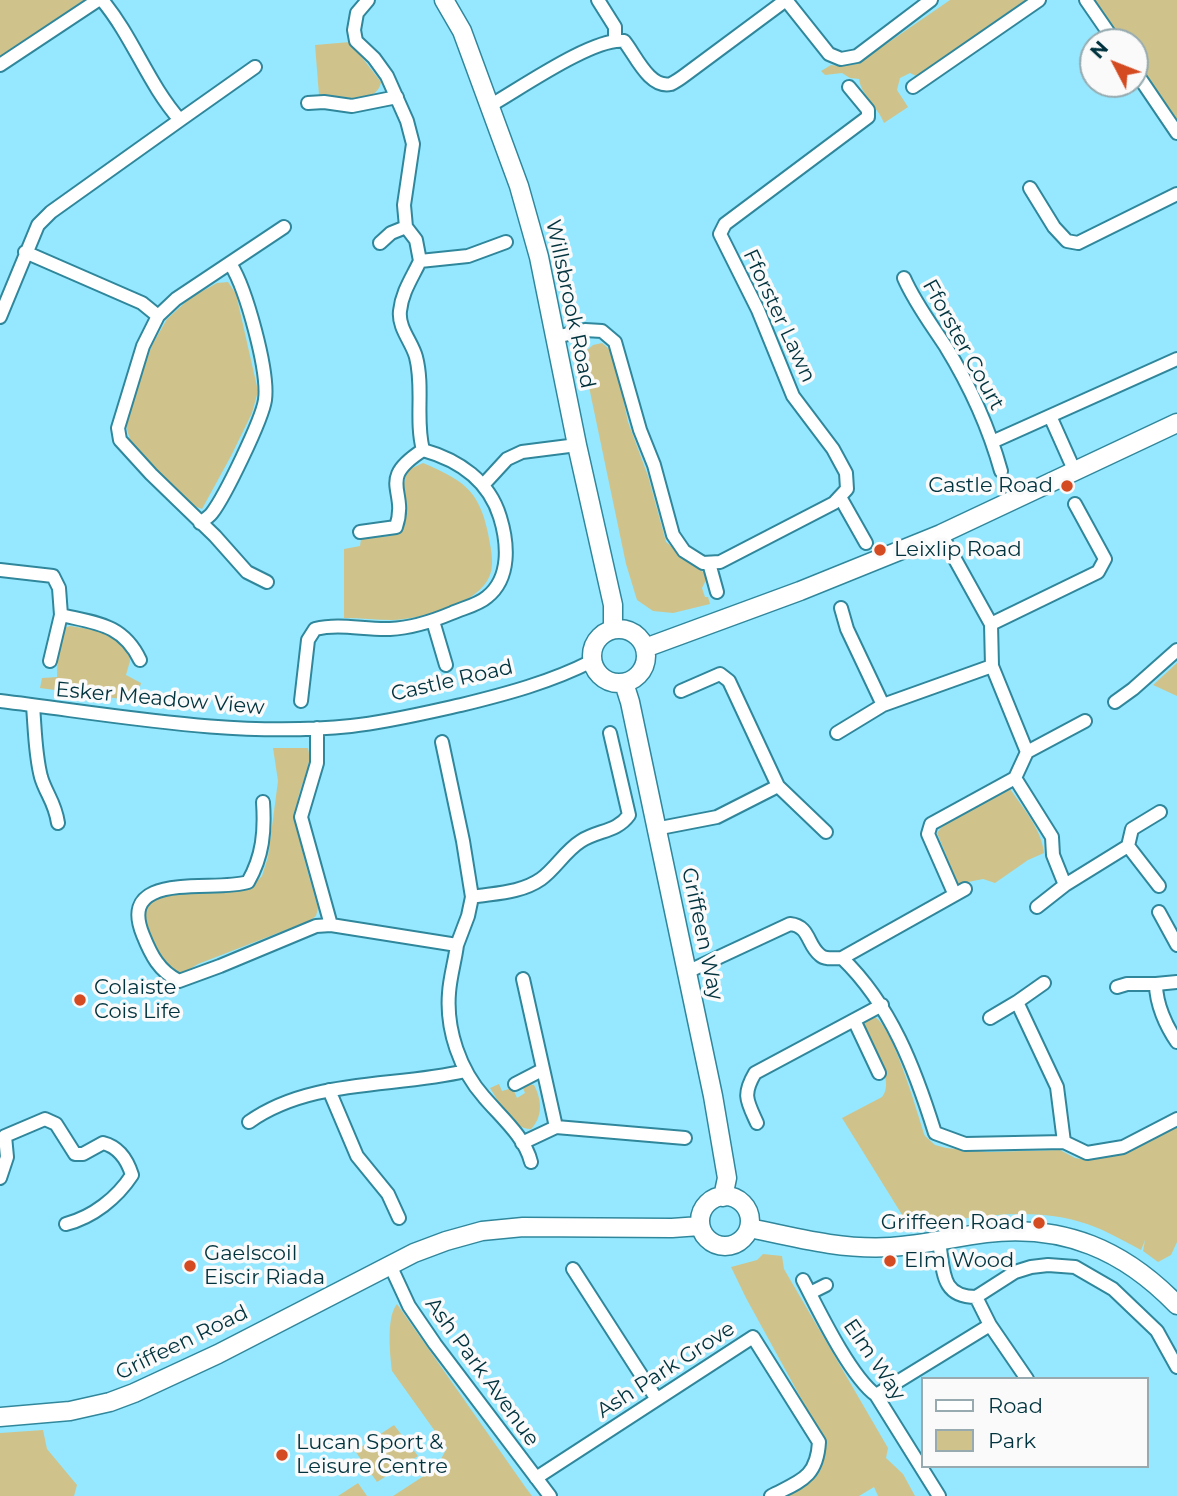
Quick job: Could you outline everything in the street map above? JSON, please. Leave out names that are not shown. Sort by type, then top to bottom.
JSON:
[{"type":"street","points":[[0,65],[100,0],[118,20],[164,103],[180,120]]},
{"type":"street","points":[[368,0],[357,13],[354,30],[356,41],[374,58],[387,76],[413,144],[404,205],[406,227],[416,240],[420,261],[407,284],[399,314],[404,334],[416,354],[421,380],[420,437],[423,450]]},
{"type":"street","name":"Willsbrook Road","points":[[444,0],[463,31],[519,186],[533,234],[613,605],[613,629]]},
{"type":"street","points":[[598,0],[615,27],[615,40]]},
{"type":"street","points":[[491,105],[555,68],[599,45],[615,40],[624,41],[649,77],[659,83],[670,84],[786,0],[829,54],[841,59],[857,56],[931,0]]},
{"type":"street","points":[[913,87],[1039,0]]},
{"type":"street","points":[[1086,0],[1105,28]]},
{"type":"street","points":[[0,317],[38,225],[51,212],[255,67]]},
{"type":"street","name":"Fforster Lawn","points":[[840,497],[848,489],[846,473],[833,449],[793,396],[758,310],[720,234],[725,224],[868,117],[868,110],[849,87]]},
{"type":"street","points":[[1149,92],[1177,133]]},
{"type":"street","points":[[308,103],[352,106],[397,97]]},
{"type":"street","points":[[1030,188],[1054,227],[1067,241],[1078,243],[1177,194]]},
{"type":"street","points":[[267,582],[247,572],[120,440],[118,428],[143,346],[158,316],[176,299],[231,265],[284,227]]},
{"type":"street","points":[[380,243],[391,233],[406,227]]},
{"type":"street","points":[[420,261],[468,256],[506,242]]},
{"type":"street","points":[[25,252],[142,303],[158,316]]},
{"type":"street","points":[[200,523],[211,515],[224,493],[265,401],[265,378],[255,334],[242,287],[231,265]]},
{"type":"street","name":"Fforster Court","points":[[904,278],[916,304],[946,347],[966,383],[992,442],[1001,471]]},
{"type":"street","points":[[556,337],[586,330],[602,331],[615,342],[673,535],[684,551],[702,563],[720,562],[834,503],[840,497],[866,543]]},
{"type":"street","points":[[992,442],[1177,359]]},
{"type":"street","points":[[1050,416],[1075,472]]},
{"type":"street","points":[[646,648],[800,591],[941,534],[1177,423]]},
{"type":"street","points":[[484,484],[508,459],[522,452],[577,444]]},
{"type":"street","points":[[301,701],[308,640],[315,629],[330,626],[391,629],[433,621],[487,597],[501,579],[507,557],[505,531],[496,503],[484,484],[463,468],[423,450],[405,461],[397,472],[396,527],[360,532]]},
{"type":"street","points":[[991,624],[1098,572],[1105,559],[1075,504]]},
{"type":"street","points":[[941,534],[991,624],[992,666],[1027,752]]},
{"type":"street","points":[[709,563],[717,592]]},
{"type":"street","points":[[0,570],[53,576],[59,588],[61,615],[50,661]]},
{"type":"street","points":[[841,608],[847,629],[883,705]]},
{"type":"street","points":[[61,615],[113,627],[134,646],[140,660]]},
{"type":"street","points":[[433,621],[446,665]]},
{"type":"street","points":[[613,629],[622,629],[636,635],[646,648],[645,666],[640,674],[624,683],[607,681],[600,676],[593,661],[592,653],[599,638],[613,629]]},
{"type":"street","points":[[1115,702],[1177,650]]},
{"type":"street","name":"Castle Road","points":[[317,728],[352,726],[410,716],[501,695],[556,678],[593,661]]},
{"type":"street","points":[[837,733],[883,705],[992,666]]},
{"type":"street","points":[[681,691],[720,674],[729,681],[778,786],[826,832]]},
{"type":"street","name":"Griffeen Way","points":[[624,683],[721,1140],[727,1178],[723,1196]]},
{"type":"street","name":"Esker Meadow View","points":[[0,701],[175,724],[264,729],[317,728]]},
{"type":"street","points":[[33,706],[40,770],[56,807],[58,823]]},
{"type":"street","points":[[687,972],[790,924],[799,925],[805,930],[820,955],[826,958],[842,958],[959,891],[928,834],[931,824],[1015,778],[1027,752],[1085,721]]},
{"type":"street","points":[[317,728],[317,762],[301,817],[331,925]]},
{"type":"street","points":[[471,897],[518,890],[541,878],[582,840],[623,823],[629,815],[610,733]]},
{"type":"street","points":[[442,742],[463,841],[471,897],[468,916],[457,945],[449,995],[458,1055],[465,1071],[522,1143],[531,1162]]},
{"type":"street","points":[[1015,778],[1052,837],[1053,855],[1065,885]]},
{"type":"street","points":[[655,829],[717,817],[778,786]]},
{"type":"street","points":[[264,802],[264,839],[258,864],[248,882],[235,886],[164,888],[144,899],[137,909],[137,921],[154,960],[166,975],[178,981],[316,926],[331,925],[457,945]]},
{"type":"street","points":[[1037,907],[1065,885],[1128,846],[1132,829],[1160,812]]},
{"type":"street","points":[[1128,846],[1159,886]]},
{"type":"street","points":[[1159,912],[1177,945]]},
{"type":"street","points":[[842,958],[857,972],[882,1005],[917,1077],[936,1133],[965,1144],[1064,1142],[1087,1153],[1123,1147],[1177,1119]]},
{"type":"street","points":[[523,979],[556,1127]]},
{"type":"street","points":[[1117,987],[1127,984],[1177,982]]},
{"type":"street","points":[[990,1018],[1044,983]]},
{"type":"street","points":[[1156,984],[1156,993],[1169,1030],[1177,1042]]},
{"type":"street","points":[[1017,1002],[1057,1087],[1064,1142]]},
{"type":"street","points":[[757,1123],[746,1097],[755,1073],[882,1005]]},
{"type":"street","points":[[854,1020],[879,1073]]},
{"type":"street","points":[[515,1084],[542,1070]]},
{"type":"street","points":[[249,1122],[274,1106],[329,1090],[465,1071]]},
{"type":"street","points":[[329,1090],[357,1156],[388,1194],[399,1218]]},
{"type":"street","points":[[0,1178],[7,1157],[3,1134],[45,1119],[52,1120],[75,1154],[83,1154],[103,1143],[115,1146],[128,1164],[132,1175],[124,1188],[91,1215],[66,1224]]},
{"type":"street","points":[[522,1143],[556,1127],[685,1138]]},
{"type":"street","points":[[723,1196],[738,1200],[744,1206],[748,1212],[750,1228],[739,1241],[723,1246],[708,1240],[700,1226],[703,1209],[715,1198],[723,1196]]},
{"type":"street","name":"Griffeen Road","points":[[0,1417],[70,1411],[110,1402],[134,1393],[390,1265],[446,1241],[482,1231],[523,1227],[700,1226]]},
{"type":"street","points":[[750,1228],[814,1243],[846,1246],[890,1247],[987,1233],[1054,1235],[1078,1240],[1131,1264],[1157,1284],[1177,1305]]},
{"type":"street","points":[[939,1242],[947,1283],[952,1292],[964,1297],[976,1297],[1015,1272],[1031,1267],[1075,1267],[1113,1289],[1157,1331],[1177,1367]]},
{"type":"street","name":"Ash Park Avenue","points":[[390,1265],[409,1306],[550,1496]]},
{"type":"street","points":[[573,1269],[656,1398]]},
{"type":"street","name":"Elm Way","points":[[803,1280],[813,1303],[867,1388],[876,1395],[939,1496]]},
{"type":"street","points":[[810,1293],[826,1285]]},
{"type":"street","points":[[976,1297],[990,1325],[1026,1377]]},
{"type":"street","points":[[876,1395],[990,1325]]},
{"type":"street","name":"Ash Park Grove","points":[[536,1478],[752,1337],[819,1442],[818,1458],[809,1476],[771,1496]]},
{"type":"green space","points":[[0,0],[84,0],[0,58]]},
{"type":"green space","points":[[950,0],[1030,0],[926,72],[916,76],[910,73],[900,78],[897,90],[908,107],[884,123],[859,79],[842,73],[825,75],[821,71],[831,65],[857,64]]},
{"type":"green space","points":[[1092,0],[1177,0],[1177,126],[1149,84],[1149,28],[1111,28]]},
{"type":"green space","points":[[350,42],[381,82],[378,89],[365,97],[356,98],[319,95],[315,45]]},
{"type":"green space","points":[[228,282],[236,294],[258,391],[252,413],[202,509],[182,496],[131,443],[125,423],[152,345],[167,319],[190,298],[217,283]]},
{"type":"green space","points":[[602,343],[609,349],[617,370],[628,422],[648,476],[666,542],[708,576],[702,588],[710,604],[673,613],[653,611],[637,600],[626,564],[584,363],[585,352],[593,345]]},
{"type":"green space","points":[[423,463],[458,481],[467,488],[480,506],[492,560],[490,575],[484,586],[474,595],[433,613],[392,620],[344,618],[344,549],[360,546],[361,539],[401,532],[404,523],[403,486],[408,470]]},
{"type":"green space","points":[[70,626],[113,633],[129,650],[130,661],[126,675],[141,683],[136,701],[40,688],[42,678],[57,677],[58,630]]},
{"type":"green space","points":[[1177,663],[1177,696],[1153,685]]},
{"type":"green space","points":[[273,748],[308,748],[309,762],[299,793],[297,813],[303,854],[318,908],[316,916],[198,964],[178,976],[167,971],[142,918],[148,905],[159,896],[187,891],[243,889],[262,876],[268,857],[278,781]]},
{"type":"green space","points":[[1003,789],[1010,789],[1031,820],[1040,836],[1044,853],[1028,860],[995,883],[983,879],[958,884],[937,833],[943,825]]},
{"type":"green space","points":[[873,1016],[881,1023],[896,1051],[925,1136],[935,1145],[988,1152],[1060,1150],[1086,1160],[1102,1157],[1177,1125],[1177,1242],[1171,1255],[1158,1262],[1143,1251],[1145,1240],[1141,1250],[1087,1224],[1043,1215],[998,1215],[909,1226],[842,1118],[882,1097],[886,1090],[884,1073],[863,1029],[864,1021]]},
{"type":"green space","points":[[499,1084],[502,1091],[514,1091],[517,1098],[525,1093],[523,1088],[528,1084],[534,1085],[540,1108],[538,1119],[531,1129],[517,1125],[506,1114],[490,1088]]},
{"type":"green space","points":[[763,1254],[782,1256],[784,1269],[888,1448],[886,1458],[903,1474],[915,1496],[878,1496],[874,1487],[859,1496],[785,1496],[816,1477],[823,1464],[825,1442],[731,1267],[757,1260]]},
{"type":"green space","points":[[397,1304],[532,1496],[393,1496],[436,1468],[447,1448],[392,1371],[390,1326]]},
{"type":"green space","points":[[394,1425],[418,1456],[377,1482],[355,1451]]},
{"type":"green space","points":[[43,1430],[47,1449],[77,1485],[74,1496],[0,1496],[0,1433]]},
{"type":"green space","points":[[358,1483],[367,1496],[338,1496]]},
{"type":"place","name":"Castle Road","points":[[1067,486]]},
{"type":"place","name":"Leixlip Road","points":[[880,550]]},
{"type":"place","name":"Colaiste Cois Life","points":[[80,1000]]},
{"type":"place","name":"Griffeen Road","points":[[1039,1223]]},
{"type":"place","name":"Elm Wood","points":[[890,1261]]},
{"type":"place","name":"Gaelscoil Eiscir Riada","points":[[190,1266]]},
{"type":"place","name":"Lucan Sport & Leisure Centre","points":[[282,1455]]}]
